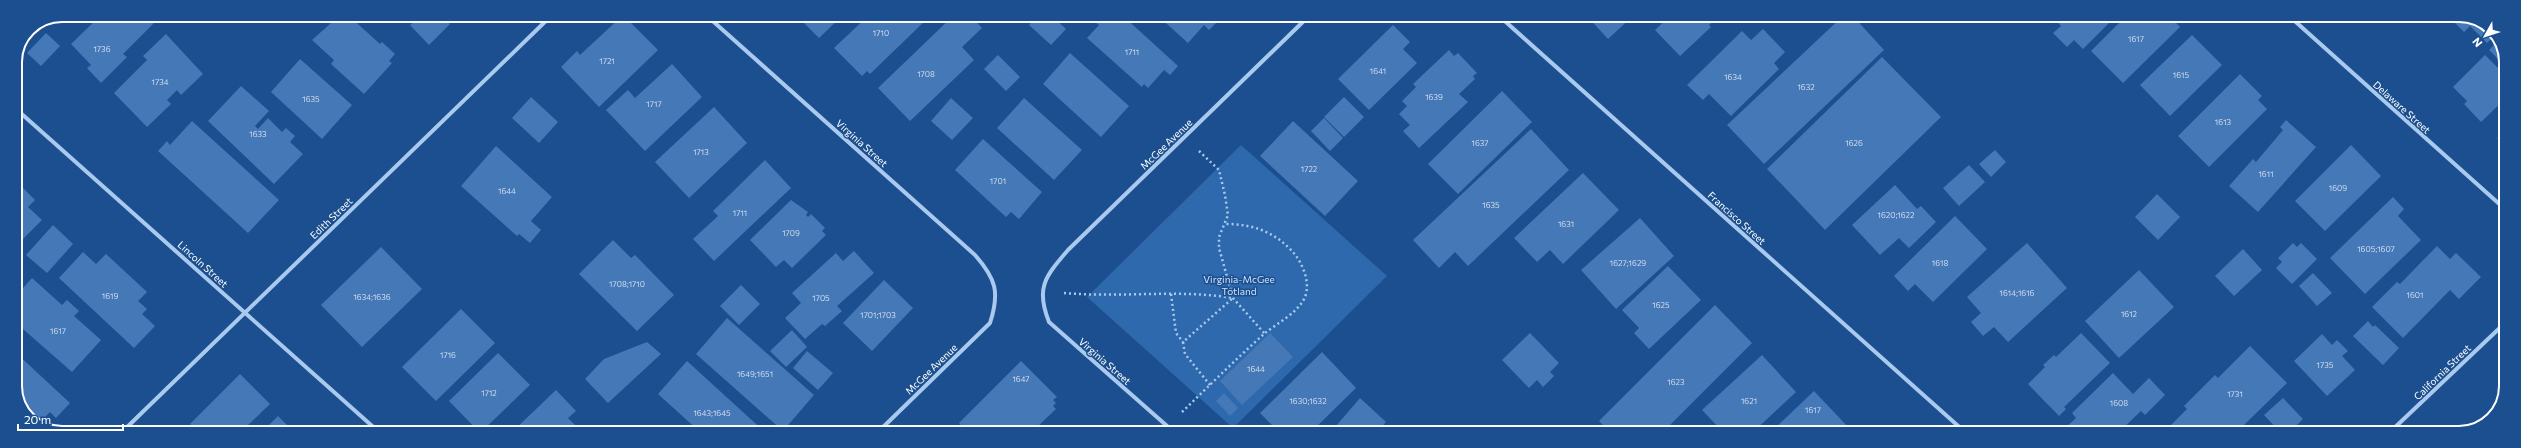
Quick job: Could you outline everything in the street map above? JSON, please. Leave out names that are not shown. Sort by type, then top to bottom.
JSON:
[{"type":"street","name":"Edith Street","points":[[128,426],[545,22]]},
{"type":"street","name":"Virginia Street","points":[[714,22],[975,255],[989,271],[996,292]]},
{"type":"street","name":"McGee Avenue","points":[[1042,291],[1051,271],[1068,250],[1303,22]]},
{"type":"street","name":"Francisco Street","points":[[1506,22],[1958,426]]},
{"type":"street","name":"Delaware Street","points":[[2296,22],[2499,204]]},
{"type":"street","name":"Lincoln Street","points":[[22,114],[372,426]]},
{"type":"street","name":"Virginia Street","points":[[1042,291],[1042,305],[1049,322],[1167,426]]},
{"type":"street","name":"McGee Avenue","points":[[884,426],[990,323],[996,304],[996,292]]},
{"type":"street","name":"California Street","points":[[2396,426],[2499,329]]},
{"type":"path","points":[[1184,137],[1219,170],[1228,215],[1226,224],[1219,237],[1219,248],[1233,298],[1265,334]]},
{"type":"path","points":[[1167,426],[1265,334],[1283,320],[1304,298],[1308,285],[1302,268],[1293,251],[1281,240],[1264,231],[1241,224],[1226,224]]},
{"type":"path","points":[[1042,291],[1095,296],[1206,293],[1233,298]]},
{"type":"path","points":[[1171,294],[1176,333],[1183,342],[1185,354],[1210,385]]},
{"type":"path","points":[[1183,342],[1233,298]]},
{"type":"green space","name":"Virginia-McGee Totland","points":[[1241,145],[1387,276],[1235,426],[1231,426],[1087,297]]},
{"type":"building","points":[[94,22],[155,22],[123,54],[127,57],[101,83],[87,68],[91,65],[71,44]]},
{"type":"building","points":[[332,22],[356,22],[380,44],[382,42],[395,54],[389,61],[392,63],[364,94],[331,64],[334,60],[312,40]]},
{"type":"building","points":[[413,22],[448,22],[450,24],[429,45],[410,25]]},
{"type":"building","points":[[615,22],[630,22],[658,50],[599,107],[561,67],[577,51],[580,55]]},
{"type":"building","points":[[803,22],[836,22],[819,38]]},
{"type":"building","points":[[862,22],[924,22],[870,74],[867,71],[862,76],[834,48]]},
{"type":"building","points":[[947,22],[976,22],[982,28],[962,47],[974,60],[910,121],[878,88]]},
{"type":"building","points":[[1032,22],[1058,22],[1066,29],[1051,45],[1029,25]]},
{"type":"building","points":[[1095,22],[1130,22],[1178,66],[1170,75],[1164,70],[1148,88],[1144,84],[1142,87],[1087,38],[1099,25]]},
{"type":"building","points":[[1165,22],[1217,22],[1209,30],[1204,25],[1188,43]]},
{"type":"building","points":[[1592,22],[1626,22],[1608,39]]},
{"type":"building","points":[[1664,22],[1712,22],[1709,25],[1711,27],[1680,56],[1655,30]]},
{"type":"building","points":[[1837,22],[1858,22],[1884,50],[1764,164],[1727,125]]},
{"type":"building","points":[[2058,22],[2110,22],[2083,49],[2074,40],[2067,47],[2053,33],[2061,26]]},
{"type":"building","points":[[2120,22],[2175,22],[2180,27],[2123,83],[2091,51]]},
{"type":"building","points":[[2454,22],[2472,24],[2481,29],[2491,39],[2487,43],[2470,26],[2464,32]]},
{"type":"building","points":[[1393,25],[1410,42],[1403,49],[1417,63],[1369,110],[1338,79]]},
{"type":"building","points":[[1763,29],[1785,52],[1774,63],[1779,69],[1731,116],[1709,94],[1703,100],[1687,85],[1742,31],[1751,40]]},
{"type":"building","points":[[46,33],[60,46],[41,66],[27,53]]},
{"type":"building","points":[[166,34],[203,74],[181,95],[177,90],[167,100],[171,104],[147,127],[114,93],[147,60],[143,56]]},
{"type":"building","points":[[2192,35],[2222,65],[2170,116],[2140,85]]},
{"type":"building","points":[[2495,44],[2499,60],[2489,50]]},
{"type":"building","points":[[1449,50],[1454,56],[1458,53],[1477,73],[1473,76],[1475,79],[1459,94],[1468,102],[1419,148],[1403,131],[1410,125],[1399,114],[1407,106],[1402,101],[1416,87],[1413,84]]},
{"type":"building","points":[[1070,53],[1129,106],[1101,137],[1043,84]]},
{"type":"building","points":[[998,55],[1020,77],[1006,91],[984,69]]},
{"type":"building","points":[[2485,55],[2499,69],[2499,105],[2481,122],[2464,104],[2467,101],[2453,87]]},
{"type":"building","points":[[1882,57],[1941,117],[1825,230],[1767,169]]},
{"type":"building","points":[[300,59],[352,105],[322,139],[271,92]]},
{"type":"building","points":[[672,64],[702,97],[645,151],[606,110],[628,90],[635,98]]},
{"type":"building","points":[[2240,74],[2262,96],[2258,100],[2267,109],[2209,167],[2178,136]]},
{"type":"building","points":[[241,86],[269,111],[255,126],[258,129],[268,118],[282,132],[286,128],[295,136],[290,142],[303,154],[274,184],[208,121]]},
{"type":"building","points":[[1502,91],[1532,122],[1458,194],[1428,164]]},
{"type":"building","points":[[531,97],[558,122],[539,143],[512,118]]},
{"type":"building","points":[[1344,97],[1364,117],[1344,137],[1324,117]]},
{"type":"building","points":[[951,98],[973,118],[952,140],[931,121]]},
{"type":"building","points":[[1024,98],[1082,150],[1054,180],[997,128]]},
{"type":"building","points":[[714,107],[747,143],[689,198],[655,162]]},
{"type":"building","points":[[1324,118],[1343,138],[1330,151],[1311,131]]},
{"type":"building","points":[[2286,120],[2316,147],[2258,212],[2229,186],[2253,159],[2256,162],[2283,130],[2280,127]]},
{"type":"building","points":[[192,121],[279,200],[248,233],[158,151],[167,141],[170,145]]},
{"type":"building","points":[[1293,121],[1358,181],[1325,216],[1260,156]]},
{"type":"building","points":[[1531,129],[1569,170],[1468,266],[1455,252],[1439,268],[1413,240]]},
{"type":"building","points":[[983,139],[1042,192],[1019,219],[1011,212],[1006,217],[955,170]]},
{"type":"building","points":[[2351,145],[2381,176],[2325,231],[2295,201]]},
{"type":"building","points":[[496,146],[552,197],[531,221],[541,230],[530,243],[519,234],[517,236],[461,186]]},
{"type":"building","points":[[1995,150],[2006,162],[1991,177],[1979,164]]},
{"type":"building","points":[[765,160],[791,188],[714,261],[693,239],[718,216],[713,211]]},
{"type":"building","points":[[1969,165],[1985,182],[1959,206],[1943,188]]},
{"type":"building","points":[[1583,173],[1619,210],[1563,264],[1550,250],[1537,262],[1514,238]]},
{"type":"building","points":[[1895,185],[1917,209],[1921,206],[1936,222],[1909,248],[1899,238],[1880,255],[1852,225]]},
{"type":"building","points":[[22,187],[35,200],[28,207],[42,220],[22,240]]},
{"type":"building","points":[[2157,194],[2180,217],[2158,240],[2135,217]]},
{"type":"building","points":[[2393,197],[2404,209],[2398,216],[2421,240],[2365,294],[2330,258]]},
{"type":"building","points":[[791,200],[808,212],[806,215],[808,217],[811,214],[825,228],[822,231],[826,235],[792,268],[784,260],[776,267],[750,240]]},
{"type":"building","points":[[1955,216],[1987,249],[1933,302],[1915,284],[1908,291],[1894,276]]},
{"type":"building","points":[[1640,218],[1674,256],[1616,309],[1581,270]]},
{"type":"building","points":[[53,225],[73,244],[47,273],[26,255]]},
{"type":"building","points":[[613,240],[631,258],[635,255],[674,295],[637,331],[579,274]]},
{"type":"building","points":[[2027,243],[2067,288],[2008,342],[1994,327],[1983,336],[1971,322],[1981,313],[1967,297]]},
{"type":"building","points":[[2293,243],[2297,247],[2301,243],[2317,259],[2292,284],[2276,268],[2282,262],[2278,258]]},
{"type":"building","points":[[2437,246],[2450,259],[2456,253],[2481,277],[2459,299],[2450,290],[2403,338],[2372,307],[2397,282],[2400,284]]},
{"type":"building","points":[[381,247],[422,289],[362,347],[321,305]]},
{"type":"building","points":[[2243,249],[2262,270],[2234,296],[2215,276]]},
{"type":"building","points":[[854,251],[874,273],[837,306],[842,311],[825,326],[822,324],[805,339],[785,318],[801,303],[792,293],[836,253],[843,261]]},
{"type":"building","points":[[83,252],[96,264],[106,254],[147,292],[138,301],[147,309],[142,314],[155,326],[134,348],[59,278]]},
{"type":"building","points":[[1668,266],[1701,300],[1649,349],[1634,333],[1639,328],[1622,310]]},
{"type":"building","points":[[2139,270],[2174,307],[2119,358],[2085,321]]},
{"type":"building","points":[[2313,273],[2332,293],[2317,306],[2299,286]]},
{"type":"building","points":[[32,278],[62,305],[67,300],[79,311],[74,316],[101,340],[72,372],[22,328],[22,289]]},
{"type":"building","points":[[884,280],[913,308],[872,351],[843,323]]},
{"type":"building","points":[[741,285],[760,304],[739,325],[720,306]]},
{"type":"building","points":[[1715,305],[1752,343],[1669,426],[1604,426],[1599,421]]},
{"type":"building","points":[[461,309],[495,343],[436,401],[402,367]]},
{"type":"building","points":[[727,318],[814,395],[787,426],[777,426],[696,354]]},
{"type":"building","points":[[2368,321],[2373,327],[2375,325],[2399,348],[2383,365],[2353,336]]},
{"type":"building","points":[[792,330],[807,347],[786,367],[770,351]]},
{"type":"building","points":[[1270,333],[1293,357],[1242,405],[1220,381]]},
{"type":"building","points":[[1530,333],[1559,363],[1550,372],[1554,376],[1543,387],[1537,380],[1529,388],[1502,360]]},
{"type":"building","points":[[2081,333],[2110,363],[2064,407],[2066,409],[2059,416],[2028,384],[2045,367],[2043,365],[2054,355],[2056,357]]},
{"type":"building","points":[[2322,334],[2332,345],[2337,340],[2348,351],[2342,356],[2355,370],[2327,396],[2294,361]]},
{"type":"building","points":[[647,342],[661,354],[608,403],[585,379],[604,359]]},
{"type":"building","points":[[2250,346],[2287,383],[2244,425],[2245,426],[2170,426],[2187,409],[2184,406],[2215,375],[2218,378]]},
{"type":"building","points":[[807,351],[833,373],[818,390],[793,368]]},
{"type":"building","points":[[1322,352],[1356,388],[1317,426],[1273,426],[1260,413]]},
{"type":"building","points":[[498,353],[530,385],[487,426],[473,426],[449,401]]},
{"type":"building","points":[[1762,355],[1796,392],[1760,426],[1717,426],[1702,410]]},
{"type":"building","points":[[22,358],[70,403],[56,418],[50,412],[42,420],[34,414],[25,401],[22,388]]},
{"type":"building","points":[[687,361],[758,426],[693,426],[658,394]]},
{"type":"building","points":[[1021,361],[1057,397],[1053,400],[1056,403],[1053,406],[1056,409],[1038,426],[962,426],[959,423]]},
{"type":"building","points":[[2113,373],[2133,394],[2149,378],[2165,395],[2145,415],[2141,411],[2125,426],[2067,426],[2076,418],[2072,413]]},
{"type":"building","points":[[240,374],[270,404],[247,426],[192,426],[190,424]]},
{"type":"building","points":[[556,390],[576,411],[568,418],[576,426],[518,426]]},
{"type":"building","points":[[1814,391],[1847,426],[1777,426]]},
{"type":"building","points":[[1224,393],[1238,408],[1230,416],[1216,401]]},
{"type":"building","points":[[1360,398],[1386,422],[1382,426],[1336,426]]},
{"type":"building","points":[[2283,398],[2303,419],[2296,426],[2274,426],[2264,415]]},
{"type":"building","points":[[278,416],[288,426],[268,426]]}]
